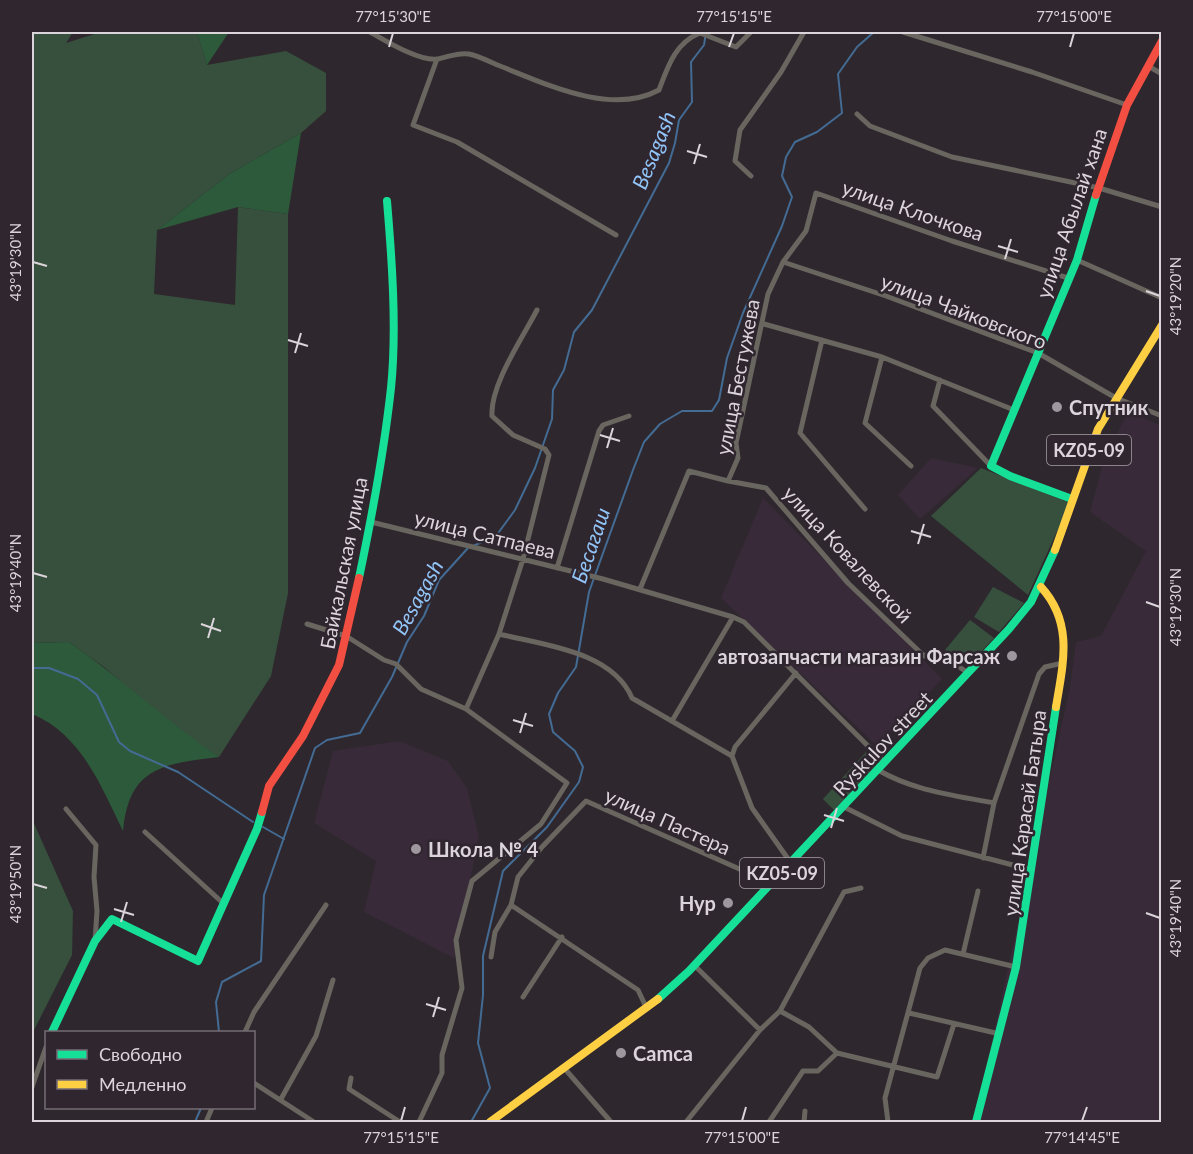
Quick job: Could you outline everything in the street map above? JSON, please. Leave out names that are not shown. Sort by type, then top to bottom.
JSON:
[{"type":"main road","name":"улица Абылай хана","points":[[991,466],[1077,260],[1126,105],[1161,41]]},
{"type":"main road","name":"Байкальская улица","points":[[95,940],[112,919],[198,961],[256,829],[269,786],[303,736],[339,665],[371,522],[390,387],[392,261],[387,201]]},
{"type":"main road","name":"Ryskulov street","points":[[490,1122],[647,1009],[694,965],[969,674],[1031,602],[1041,587],[1098,429],[1161,325]]},
{"type":"main road","points":[[991,466],[1005,475],[1048,488],[1072,499]]},
{"type":"main road","name":"улица Карасай Батыра","points":[[976,1122],[1016,967],[1063,663],[1064,626],[1049,595],[1041,587]]},
{"type":"main road","points":[[52,1031],[95,940]]},
{"type":"street","points":[[370,32],[401,49],[437,59],[449,54],[469,54],[552,86],[597,98],[643,99],[658,90],[669,62],[685,39],[700,33],[736,47],[751,32]]},
{"type":"street","points":[[751,176],[735,161],[740,130],[781,72],[804,32]]},
{"type":"street","points":[[903,32],[913,33],[1126,105]]},
{"type":"street","points":[[437,59],[413,125],[457,142],[616,235]]},
{"type":"street","points":[[1148,66],[1161,74]]},
{"type":"street","points":[[857,114],[870,126],[952,157],[1099,188],[1161,207]]},
{"type":"street","name":"улица Бестужева","points":[[640,589],[690,471],[728,481],[738,458],[736,443],[764,324],[768,294],[783,262],[806,231],[816,193]]},
{"type":"street","name":"улица Клочкова","points":[[816,193],[952,241],[1068,278]]},
{"type":"street","points":[[1077,260],[1161,298]]},
{"type":"street","name":"улица Чайковского","points":[[783,262],[886,296],[1038,353],[1116,398],[1161,416]]},
{"type":"street","points":[[466,709],[499,634],[523,559],[549,455],[545,449],[513,435],[492,417],[491,405],[537,310]]},
{"type":"street","points":[[764,324],[882,357],[1014,410]]},
{"type":"street","points":[[822,340],[800,433],[865,509]]},
{"type":"street","points":[[882,357],[865,423],[911,466]]},
{"type":"street","points":[[940,380],[933,406],[991,466]]},
{"type":"street","points":[[557,568],[599,431],[603,425],[629,416]]},
{"type":"street","name":"улица Ковалевской","points":[[728,481],[766,488],[848,583],[924,656],[935,650],[969,674]]},
{"type":"street","name":"улица Сатпаева","points":[[371,522],[603,579],[744,622],[885,763]]},
{"type":"street","points":[[672,721],[733,617]]},
{"type":"street","points":[[307,624],[346,636],[384,660],[396,664],[421,689],[466,709],[567,783],[541,824],[472,880],[456,940],[462,988],[442,1055],[442,1072],[419,1122]]},
{"type":"street","points":[[499,634],[589,657],[626,684],[632,698],[732,756],[752,808],[791,863]]},
{"type":"street","name":"улица Карасай Батыра","points":[[983,858],[994,803],[1039,674],[1045,667],[1063,663]]},
{"type":"street","points":[[732,756],[735,747],[796,674]]},
{"type":"street","points":[[879,770],[897,781],[925,790],[994,803]]},
{"type":"street","name":"улица Пастера","points":[[511,905],[518,877],[542,847],[586,801],[744,871],[768,887]]},
{"type":"street","points":[[844,807],[902,836],[1032,870]]},
{"type":"street","points":[[66,809],[96,845],[95,940]]},
{"type":"street","points":[[145,832],[224,904]]},
{"type":"street","points":[[686,1122],[760,1030],[780,1011],[843,892],[861,888]]},
{"type":"street","name":"улица Карасай Батыра","points":[[963,954],[978,891]]},
{"type":"street","points":[[245,1031],[254,1012],[326,905]]},
{"type":"street","points":[[491,957],[495,932],[511,905],[638,990],[647,1009]]},
{"type":"street","points":[[523,998],[562,937]]},
{"type":"street","points":[[888,1122],[885,1098],[920,968],[928,958],[945,950],[1016,967]]},
{"type":"street","points":[[694,965],[760,1030]]},
{"type":"street","points":[[281,1099],[315,1036],[333,980]]},
{"type":"street","points":[[780,1011],[809,1027],[837,1053],[938,1077],[954,1024]]},
{"type":"street","points":[[909,1013],[1000,1034]]},
{"type":"street","points":[[32,1087],[45,1050]]},
{"type":"street","points":[[769,1122],[803,1071],[818,1071],[837,1053]]},
{"type":"street","points":[[565,1068],[610,1122]]},
{"type":"street","points":[[351,1078],[348,1087],[351,1091],[400,1122]]},
{"type":"street","points":[[255,1084],[314,1122]]},
{"type":"street","points":[[804,1122],[806,1111]]},
{"type":"street","points":[[301,1122],[304,1115]]},
{"type":"street","points":[[499,1115],[506,1122]]},
{"type":"shaded area","points":[[1128,412],[1162,426],[1161,1122],[974,1122],[1070,687],[1076,642],[1101,636],[1146,551],[1090,512],[1104,459]]},
{"type":"shaded area","points":[[931,458],[978,468],[920,519],[898,495]]},
{"type":"shaded area","points":[[763,498],[942,679],[878,747],[721,598]]},
{"type":"shaded area","name":"Школа № 4","points":[[399,741],[448,761],[467,788],[479,837],[454,958],[364,912],[376,861],[314,823],[333,751]]},
{"type":"green space","points":[[32,32],[73,32],[66,43],[101,32],[197,32],[207,65],[286,51],[326,73],[326,111],[301,133],[231,173],[157,230],[154,294],[235,305],[238,207],[288,214],[288,593],[271,676],[219,757],[174,727],[104,667],[69,642],[32,643]]},
{"type":"green space","points":[[197,32],[229,32],[207,65]]},
{"type":"green space","points":[[301,133],[288,214],[238,207],[157,230],[231,173]]},
{"type":"green space","points":[[981,468],[1070,503],[1028,595],[931,516]]},
{"type":"green space","points":[[993,587],[1024,603],[999,632],[974,617]]},
{"type":"green space","points":[[970,620],[994,638],[968,666],[945,650]]},
{"type":"green space","points":[[69,642],[219,757],[166,767],[141,781],[133,793],[123,831],[97,779],[77,748],[64,734],[32,714],[32,643]]},
{"type":"green space","points":[[866,752],[878,763],[834,810],[823,799]]},
{"type":"green space","points":[[32,819],[73,911],[72,955],[32,1034]]},
{"type":"waterway","name":"Besagash","points":[[473,546],[496,536],[515,510],[535,468],[552,419],[553,390],[564,370],[574,332],[592,310],[669,163],[679,120],[692,102],[691,62],[704,45],[706,32]]},
{"type":"waterway","name":"Бесагаш","points":[[471,1122],[490,1088],[478,1043],[483,995],[483,956],[503,871],[547,827],[579,782],[583,767],[575,751],[553,732],[549,714],[558,693],[576,667],[589,592],[633,470],[644,442],[660,424],[682,411],[712,411],[719,400],[727,358],[743,313],[782,226],[792,197],[782,176],[786,157],[795,142],[817,132],[842,113],[838,74],[857,47],[874,32]]},
{"type":"waterway","name":"Besagash","points":[[219,1031],[216,1002],[222,982],[261,961],[264,895],[315,748],[327,740],[360,733],[392,677],[407,642],[424,616],[439,580],[468,548]]},
{"type":"waterway","points":[[32,668],[49,668],[78,679],[97,695],[119,742],[130,751],[178,772],[253,822]]},
{"type":"waterway","points":[[263,827],[284,839]]},
{"type":"waterway","name":"Besagash","points":[[195,1122],[201,1109]]},
{"type":"traffic: fast","points":[[1072,499],[1010,476],[991,466],[1077,260],[1096,195]]},
{"type":"traffic: fast","points":[[359,578],[381,460],[393,366],[393,295],[387,201]]},
{"type":"traffic: fast","points":[[658,999],[689,971],[1009,629],[1031,602],[1055,550]]},
{"type":"traffic: fast","points":[[976,1122],[1016,967],[1056,707]]},
{"type":"traffic: fast","points":[[52,1031],[95,941],[112,919],[198,961],[257,829],[262,812]]},
{"type":"traffic: slow","points":[[1055,550],[1098,429],[1162,325]]},
{"type":"traffic: slow","points":[[1041,587],[1058,615],[1064,644],[1056,707]]},
{"type":"traffic: slow","points":[[490,1122],[658,999]]},
{"type":"traffic: jam","points":[[1096,195],[1127,105],[1162,41]]},
{"type":"traffic: jam","points":[[262,812],[269,786],[303,736],[339,665],[359,578]]},
{"type":"place","name":"Спутник","points":[[1057,407]]},
{"type":"place","name":"автозапчасти магазин Фарсаж","points":[[1012,656]]},
{"type":"place","name":"Школа № 4","points":[[416,849]]},
{"type":"place","name":"Hyp","points":[[728,903]]},
{"type":"place","name":"Camca","points":[[621,1053]]}]
